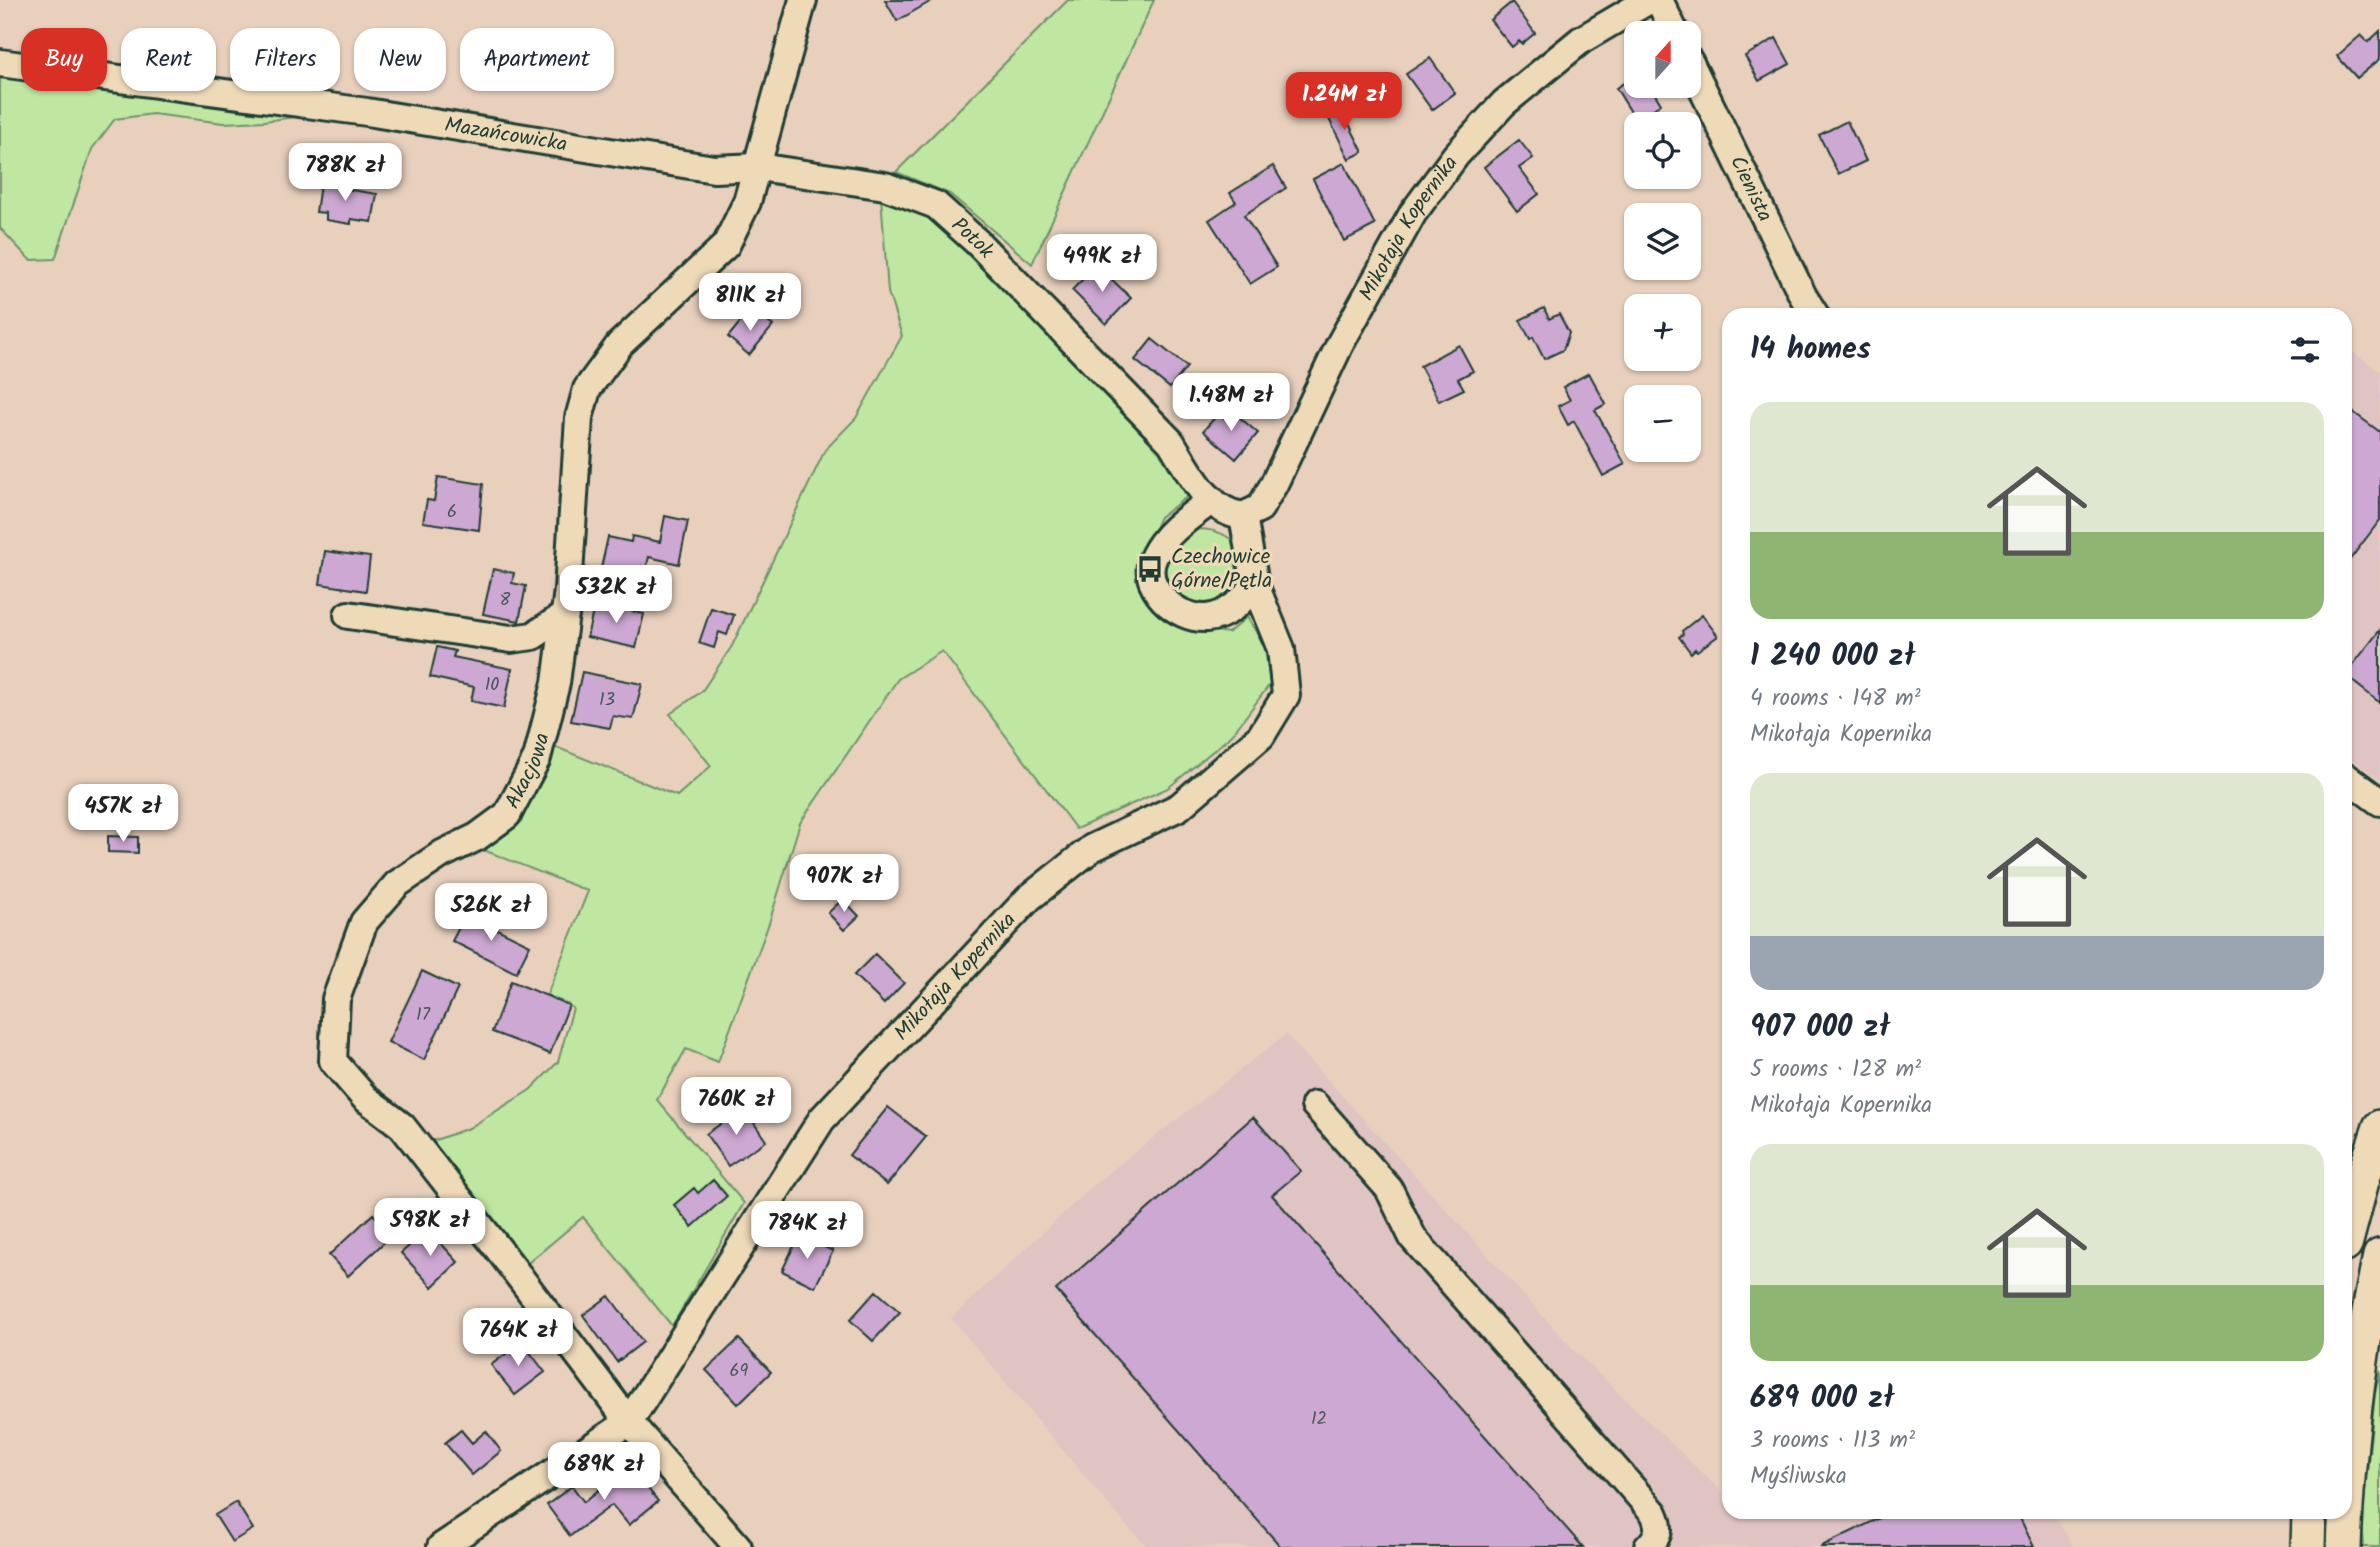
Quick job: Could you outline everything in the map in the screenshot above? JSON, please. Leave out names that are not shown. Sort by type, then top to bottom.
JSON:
[{"type":"main road","points":[[2352,1219],[2380,1127]]},
{"type":"main road","points":[[2352,1426],[2380,1256]]},
{"type":"main road","points":[[2308,1547],[2309,1519]]},
{"type":"main road","points":[[2344,1547],[2345,1519]]},
{"type":"street","points":[[758,167],[803,0]]},
{"type":"street","name":"Mikołaja Kopernika","points":[[1243,516],[1260,508],[1353,321],[1413,213],[1456,155],[1504,103],[1581,40],[1649,0]]},
{"type":"street","points":[[1659,0],[1669,21]]},
{"type":"street","name":"Mazańcowicka","points":[[0,63],[367,112],[714,169],[758,167]]},
{"type":"street","name":"Cienista","points":[[1701,86],[1811,308]]},
{"type":"street","name":"Potok","points":[[758,167],[885,186],[936,205],[977,242],[1171,442],[1195,480],[1212,500]]},
{"type":"street","name":"Akacjowa","points":[[738,1547],[629,1422],[402,1126],[365,1098],[333,1061],[336,999],[363,922],[397,884],[442,855],[477,837],[508,815],[537,758],[556,683],[565,615],[579,418],[587,389],[620,344],[726,244],[747,202],[758,167]]},
{"type":"street","points":[[1212,500],[1222,511],[1243,516],[1255,585],[1233,608],[1208,618],[1194,617],[1177,610],[1160,597],[1150,569],[1154,556],[1170,532],[1212,500]]},
{"type":"street","name":"Mikołaja Kopernika","points":[[629,1422],[822,1119],[1030,898],[1092,848],[1180,807],[1261,736],[1286,695],[1281,649],[1255,585]]},
{"type":"street","points":[[348,615],[511,639],[533,636],[565,615]]},
{"type":"street","points":[[2352,781],[2380,802]]},
{"type":"street","points":[[1315,1105],[1389,1189],[1413,1238],[1654,1513],[1660,1525],[1657,1536],[1647,1547]]},
{"type":"street","points":[[441,1547],[629,1422]]},
{"type":"shaded area","points":[[2352,353],[2380,371],[2380,780],[2352,759]]},
{"type":"shaded area","points":[[1286,1034],[1573,1349],[1722,1492],[1722,1519],[2057,1519],[2073,1547],[1148,1547],[1124,1523],[951,1318],[1098,1181]]},
{"type":"green space","points":[[1068,0],[1154,0],[1032,264],[950,194],[896,172]]},
{"type":"green space","points":[[0,74],[21,77],[21,91],[107,91],[107,89],[303,116],[223,123],[153,114],[115,119],[92,149],[55,259],[30,260],[0,228]]},
{"type":"green space","points":[[881,196],[936,221],[1126,407],[1192,493],[1160,517],[1141,560],[1197,628],[1228,633],[1247,617],[1265,647],[1270,684],[1231,736],[1168,788],[1076,829],[942,651],[898,679],[800,823],[769,923],[718,1062],[686,1049],[657,1100],[744,1203],[672,1326],[583,1217],[523,1267],[427,1143],[469,1128],[530,1090],[558,1062],[573,1008],[547,995],[588,891],[481,849],[521,822],[551,745],[677,796],[711,766],[670,714],[702,691],[732,646],[825,450],[856,418],[902,336],[888,292]]},
{"type":"green space","points":[[1198,529],[1214,531],[1235,542],[1243,556],[1244,564],[1241,587],[1208,611],[1170,594],[1162,570],[1169,548],[1186,534]]},
{"type":"green space","points":[[2380,1371],[2380,1547],[2364,1547],[2362,1521],[2375,1394]]},
{"type":"building","points":[[885,0],[933,0],[897,21]]},
{"type":"building","points":[[1512,2],[1535,33],[1522,44],[1519,41],[1512,47],[1490,20]]},
{"type":"building","points":[[2380,31],[2380,59],[2357,78],[2337,56],[2361,35],[2368,42]]},
{"type":"building","points":[[1776,38],[1790,64],[1759,81],[1745,56]]},
{"type":"building","points":[[1430,58],[1455,93],[1432,110],[1406,74]]},
{"type":"building","points":[[1624,83],[1624,98],[1657,98],[1661,104],[1648,112],[1631,112],[1616,88]]},
{"type":"building","points":[[1340,106],[1363,152],[1349,159],[1326,113]]},
{"type":"building","points":[[1847,121],[1866,161],[1838,174],[1819,135]]},
{"type":"building","points":[[1519,140],[1533,158],[1519,168],[1539,194],[1517,211],[1484,167]]},
{"type":"building","points":[[1344,163],[1375,225],[1344,241],[1313,179]]},
{"type":"building","points":[[1273,166],[1286,188],[1244,215],[1277,267],[1250,284],[1209,220],[1236,202],[1230,193]]},
{"type":"building","points":[[321,178],[340,181],[339,188],[377,194],[372,222],[351,219],[351,224],[326,220],[326,213],[316,212]]},
{"type":"building","points":[[1097,265],[1131,298],[1106,324],[1072,290]]},
{"type":"building","points":[[1544,308],[1549,319],[1559,314],[1569,333],[1563,350],[1544,359],[1533,337],[1530,339],[1520,320]]},
{"type":"building","points":[[747,314],[753,319],[758,314],[773,326],[749,355],[728,337]]},
{"type":"building","points":[[1152,339],[1187,367],[1170,388],[1135,360]]},
{"type":"building","points":[[1459,345],[1473,371],[1458,379],[1464,389],[1439,401],[1420,366]]},
{"type":"building","points":[[1589,373],[1606,404],[1595,410],[1625,464],[1603,476],[1574,421],[1568,425],[1558,406],[1570,400],[1563,387]]},
{"type":"building","points":[[1231,410],[1258,433],[1236,459],[1203,431],[1218,414],[1224,418]]},
{"type":"building","points":[[2352,413],[2380,432],[2380,520],[2352,557]]},
{"type":"building","points":[[438,477],[483,484],[479,530],[423,522],[427,500],[434,501]]},
{"type":"building","points":[[665,516],[688,521],[679,564],[649,557],[644,577],[601,568],[608,537],[631,542],[632,536],[660,542]]},
{"type":"building","points":[[325,551],[370,557],[366,591],[320,584]]},
{"type":"building","points":[[493,569],[514,573],[512,583],[526,586],[519,621],[483,614]]},
{"type":"building","points":[[595,603],[644,614],[636,648],[587,637]]},
{"type":"building","points":[[711,608],[734,615],[727,635],[719,632],[714,648],[699,643]]},
{"type":"building","points":[[1702,615],[1718,636],[1691,653],[1679,637],[1683,634],[1682,631]]},
{"type":"building","points":[[2380,630],[2380,703],[2352,681],[2352,666]]},
{"type":"building","points":[[437,647],[455,651],[453,657],[512,669],[504,708],[471,701],[474,687],[430,677]]},
{"type":"building","points":[[582,672],[642,684],[633,719],[613,716],[610,728],[571,721]]},
{"type":"building","points":[[108,836],[138,837],[138,853],[108,852]]},
{"type":"building","points":[[843,899],[859,916],[844,930],[828,913]]},
{"type":"building","points":[[466,914],[530,945],[516,973],[452,941]]},
{"type":"building","points":[[875,954],[904,983],[884,1004],[854,975]]},
{"type":"building","points":[[422,971],[458,988],[424,1060],[388,1042]]},
{"type":"building","points":[[511,981],[569,1005],[550,1054],[492,1032]]},
{"type":"building","points":[[888,1107],[926,1137],[887,1185],[849,1155]]},
{"type":"building","points":[[744,1108],[766,1141],[728,1166],[706,1134]]},
{"type":"building","points":[[1253,1117],[1301,1171],[1272,1195],[1583,1547],[1281,1547],[1056,1290]]},
{"type":"building","points":[[713,1180],[727,1196],[692,1227],[674,1205],[694,1188],[698,1193]]},
{"type":"building","points":[[373,1214],[392,1235],[348,1276],[329,1255]]},
{"type":"building","points":[[428,1229],[458,1262],[432,1287],[401,1253]]},
{"type":"building","points":[[799,1235],[833,1251],[815,1287],[782,1271]]},
{"type":"building","points":[[876,1291],[900,1312],[873,1341],[850,1320]]},
{"type":"building","points":[[609,1296],[643,1342],[617,1362],[583,1315]]},
{"type":"building","points":[[739,1339],[771,1372],[738,1404],[706,1370]]},
{"type":"building","points":[[522,1342],[545,1372],[515,1395],[491,1365]]},
{"type":"building","points":[[461,1430],[472,1443],[486,1431],[501,1451],[472,1475],[445,1443]]},
{"type":"building","points":[[629,1465],[658,1501],[629,1525],[612,1505],[570,1536],[547,1505],[572,1486],[584,1502]]},
{"type":"building","points":[[236,1502],[253,1529],[232,1542],[215,1515]]},
{"type":"building","points":[[1878,1519],[2020,1519],[2034,1547],[1820,1547]]},
{"type":"place","name":"Czechowice Górne/Pętla","points":[[1150,569]]}]
